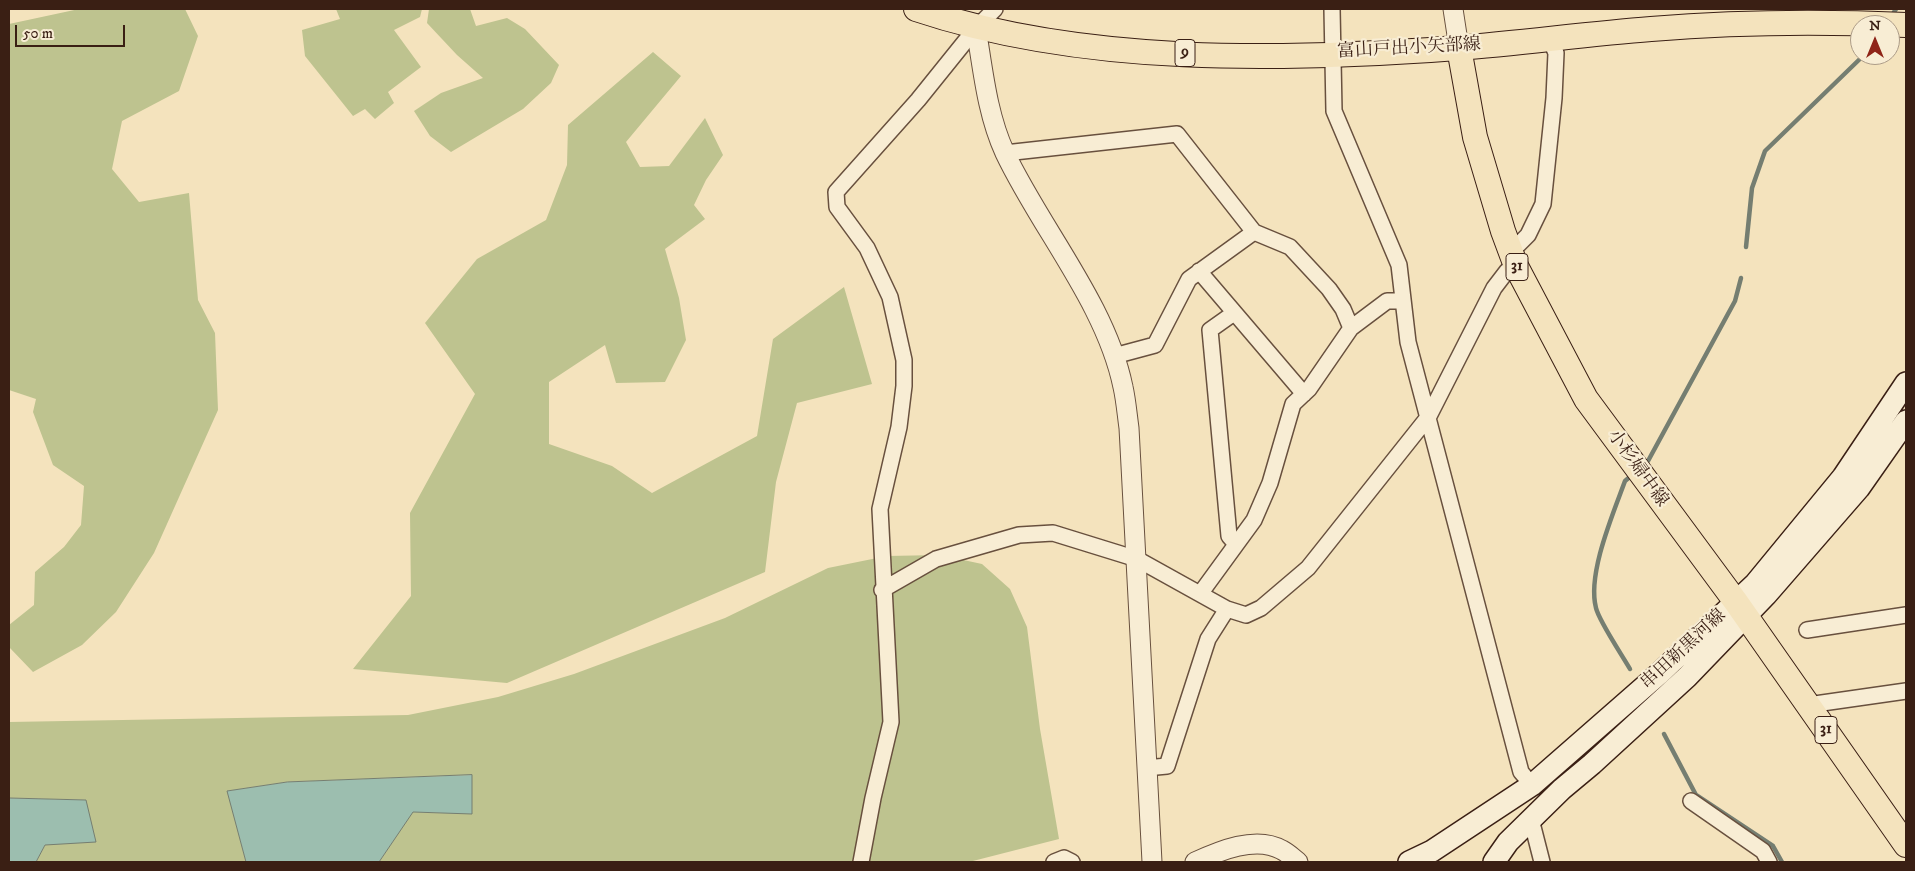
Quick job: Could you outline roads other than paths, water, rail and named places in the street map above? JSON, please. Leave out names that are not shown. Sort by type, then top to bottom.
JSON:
[{"type":"main road","name":"富山戸出小矢部線","points":[[916,9],[976,28],[1102,47],[1246,56],[1459,48],[1653,28],[1732,17],[1850,22]]},
{"type":"main road","name":"小杉婦中線","points":[[1459,48],[1475,137],[1514,259],[1586,399],[1740,609],[1906,845]]},
{"type":"main road","name":"串田新黒河線","points":[[1494,862],[1508,842],[1562,789],[1687,677],[1740,609],[1755,584],[1843,477],[1906,383]]},
{"type":"main road","name":"串田新黒河線","points":[[1409,862],[1432,851],[1532,785],[1660,673],[1740,609],[1766,595],[1859,488],[1906,421]]},
{"type":"street","points":[[861,862],[872,798],[891,722],[882,590],[880,509],[899,427],[904,386],[904,360],[890,297],[867,248],[838,207],[836,192],[918,100],[976,28],[995,9]]},
{"type":"street","points":[[1332,9],[1334,111],[1399,264],[1408,342],[1429,416],[1521,772],[1532,785]]},
{"type":"street","points":[[1453,9],[1459,48]]},
{"type":"street","points":[[976,28],[992,115],[1005,153],[1094,310],[1114,356],[1123,386],[1129,428],[1137,559],[1152,862]]},
{"type":"street","points":[[882,590],[936,558],[1019,535],[1053,533],[1137,559],[1227,609],[1246,615],[1261,608],[1308,568],[1429,416],[1494,288],[1508,271],[1528,235],[1543,204],[1554,98],[1556,54],[1550,38]]},
{"type":"street","points":[[1005,153],[1178,134],[1254,232],[1290,247],[1329,288],[1343,308],[1351,328]]},
{"type":"street","points":[[1114,356],[1155,345],[1189,279],[1254,232]]},
{"type":"street","points":[[1198,271],[1304,394]]},
{"type":"street","points":[[1200,594],[1254,520],[1270,483],[1293,404],[1304,394],[1351,328],[1387,302],[1403,301]]},
{"type":"street","points":[[1234,313],[1210,330],[1229,536],[1236,544]]},
{"type":"street","points":[[1146,768],[1168,766],[1208,639],[1227,609]]},
{"type":"street","points":[[1807,630],[1906,616]]},
{"type":"street","points":[[1808,705],[1906,691]]},
{"type":"street","points":[[1691,801],[1763,851],[1769,862]]},
{"type":"street","points":[[1531,820],[1542,862]]},
{"type":"street","points":[[1195,862],[1218,852],[1266,844],[1281,850],[1298,862]]},
{"type":"street","points":[[1054,862],[1064,858],[1072,862]]},
{"type":"waterway","points":[[1892,15],[1896,9]]},
{"type":"waterway","points":[[1746,247],[1752,188],[1765,151],[1854,65]]},
{"type":"waterway","points":[[1644,465],[1648,461],[1735,301],[1741,278]]},
{"type":"waterway","points":[[1630,669],[1601,621],[1596,608],[1594,594],[1598,562],[1608,527],[1625,481],[1632,475]]},
{"type":"waterway","points":[[1664,734],[1696,795],[1773,846],[1782,862]]}]
